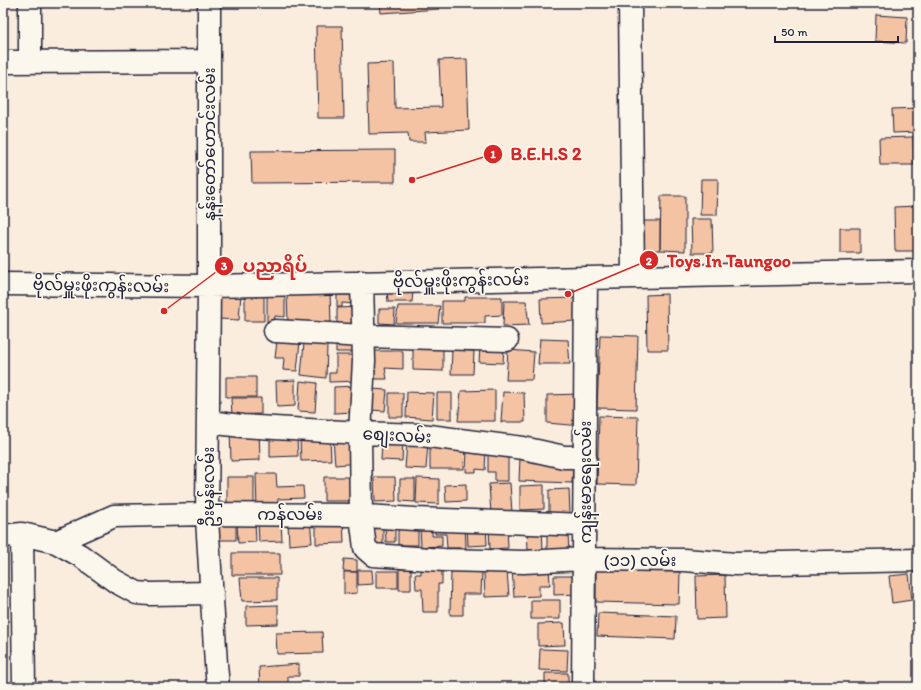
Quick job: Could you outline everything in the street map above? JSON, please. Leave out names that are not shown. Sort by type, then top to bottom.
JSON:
[{"type":"street","points":[[30,3],[30,62]]},
{"type":"street","name":"နန်းတော်ဟောင်းလမ်း","points":[[209,3],[209,286]]},
{"type":"street","points":[[630,3],[633,277]]},
{"type":"street","points":[[3,62],[209,61]]},
{"type":"street","name":"ဗိုလ်မှူးဖိုးကွန်းလမ်း","points":[[3,284],[209,286],[918,271]]},
{"type":"street","name":"ကျန်းမာရေးလမ်း","points":[[583,687],[586,278]]},
{"type":"street","points":[[362,282],[364,336],[360,433],[362,516]]},
{"type":"street","name":"ဦးမှန်းလမ်း","points":[[209,286],[207,514],[218,687]]},
{"type":"street","points":[[275,331],[364,336],[507,340]]},
{"type":"street","name":"စျေးလမ်း","points":[[208,422],[242,426],[420,435],[523,448],[564,457],[585,457]]},
{"type":"street","name":"ကန်လမ်း","points":[[56,542],[114,516],[207,514],[362,516],[584,525]]},
{"type":"street","name":"(၁၁) လမ်း","points":[[362,516],[365,548],[373,555],[444,560],[524,562],[584,559],[684,560],[736,564],[918,560]]},
{"type":"street","points":[[24,687],[13,535],[56,542],[81,556],[115,581],[137,593],[212,593]]},
{"type":"building","points":[[380,3],[439,3],[439,9],[381,13]]},
{"type":"building","points":[[876,15],[907,17],[906,43],[875,41]]},
{"type":"building","points":[[316,26],[342,26],[344,118],[318,118]]},
{"type":"building","points":[[467,59],[469,130],[425,132],[426,142],[409,142],[408,133],[369,134],[367,64],[394,63],[395,108],[441,107],[439,60]]},
{"type":"building","points":[[918,108],[918,132],[893,133],[892,109]]},
{"type":"building","points":[[913,137],[914,165],[880,165],[879,138]]},
{"type":"building","points":[[395,150],[395,182],[252,183],[251,151]]},
{"type":"building","points":[[701,179],[718,179],[717,215],[700,215]]},
{"type":"building","points":[[661,196],[685,196],[685,251],[660,250]]},
{"type":"building","points":[[917,206],[918,251],[895,251],[894,207]]},
{"type":"building","points":[[691,219],[712,219],[713,253],[692,253]]},
{"type":"building","points":[[635,221],[660,221],[660,250],[635,250]]},
{"type":"building","points":[[840,228],[860,228],[860,253],[840,253]]},
{"type":"building","points":[[387,290],[413,291],[412,302],[388,302]]},
{"type":"building","points":[[330,291],[331,324],[288,325],[287,293]]},
{"type":"building","points":[[220,292],[241,293],[239,320],[219,319]]},
{"type":"building","points":[[245,292],[264,292],[264,321],[245,321]]},
{"type":"building","points":[[267,294],[285,295],[285,317],[275,316],[274,322],[267,322]]},
{"type":"building","points":[[667,294],[668,350],[647,350],[646,295]]},
{"type":"building","points":[[337,295],[356,295],[356,304],[342,303],[342,307],[337,307]]},
{"type":"building","points":[[465,297],[502,297],[502,315],[485,316],[485,323],[442,323],[442,301],[465,301]]},
{"type":"building","points":[[576,298],[576,321],[541,323],[540,299]]},
{"type":"building","points":[[504,301],[526,301],[529,325],[503,326]]},
{"type":"building","points":[[398,306],[440,306],[438,323],[396,323]]},
{"type":"building","points":[[361,307],[363,333],[337,333],[337,308]]},
{"type":"building","points":[[379,309],[395,309],[394,324],[379,323]]},
{"type":"building","points":[[600,335],[638,336],[636,409],[597,408]]},
{"type":"building","points":[[361,337],[361,352],[336,352],[336,338]]},
{"type":"building","points":[[540,339],[568,340],[570,364],[538,364]]},
{"type":"building","points":[[277,341],[300,342],[297,371],[283,370],[284,358],[275,358]]},
{"type":"building","points":[[304,343],[327,345],[326,378],[301,375]]},
{"type":"building","points":[[480,347],[504,348],[503,363],[479,362]]},
{"type":"building","points":[[413,348],[443,349],[443,371],[413,370]]},
{"type":"building","points":[[452,350],[474,351],[473,374],[451,374]]},
{"type":"building","points":[[508,350],[534,352],[532,380],[506,380]]},
{"type":"building","points":[[374,351],[403,351],[403,369],[385,368],[387,379],[374,379]]},
{"type":"building","points":[[336,355],[361,355],[362,381],[329,382],[329,373],[336,373]]},
{"type":"building","points":[[226,377],[256,377],[256,397],[226,397]]},
{"type":"building","points":[[295,380],[295,406],[277,407],[276,381]]},
{"type":"building","points":[[300,381],[317,383],[315,412],[298,411]]},
{"type":"building","points":[[355,386],[355,412],[334,413],[334,387]]},
{"type":"building","points":[[372,389],[387,390],[385,411],[371,410]]},
{"type":"building","points":[[495,390],[495,421],[458,421],[461,391]]},
{"type":"building","points":[[407,392],[434,393],[432,419],[406,417]]},
{"type":"building","points":[[503,392],[524,393],[525,422],[501,422]]},
{"type":"building","points":[[389,393],[403,393],[403,417],[389,417]]},
{"type":"building","points":[[437,393],[452,393],[452,419],[437,419]]},
{"type":"building","points":[[580,394],[581,426],[547,423],[547,395]]},
{"type":"building","points":[[231,398],[261,398],[261,414],[232,415]]},
{"type":"building","points":[[599,416],[638,417],[636,485],[597,484]]},
{"type":"building","points":[[259,429],[260,460],[231,461],[230,430]]},
{"type":"building","points":[[357,436],[359,463],[335,465],[333,438]]},
{"type":"building","points":[[270,439],[297,439],[298,456],[270,457]]},
{"type":"building","points":[[300,439],[330,439],[331,460],[301,461]]},
{"type":"building","points":[[382,441],[403,442],[402,461],[381,460]]},
{"type":"building","points":[[407,442],[428,443],[426,469],[405,468]]},
{"type":"building","points":[[430,444],[465,445],[464,469],[430,469]]},
{"type":"building","points":[[467,449],[486,450],[485,470],[476,469],[476,472],[466,472]]},
{"type":"building","points":[[488,451],[508,451],[508,481],[495,481],[495,472],[488,472]]},
{"type":"building","points":[[520,457],[573,463],[572,483],[519,481]]},
{"type":"building","points":[[256,474],[276,474],[277,487],[303,486],[304,498],[278,499],[277,511],[257,512]]},
{"type":"building","points":[[227,477],[254,477],[254,506],[227,506]]},
{"type":"building","points":[[324,477],[358,477],[358,501],[324,501]]},
{"type":"building","points":[[374,477],[395,477],[396,501],[375,502]]},
{"type":"building","points":[[417,478],[439,479],[439,504],[416,503]]},
{"type":"building","points":[[400,479],[415,479],[415,502],[400,501]]},
{"type":"building","points":[[510,483],[512,513],[491,514],[489,484]]},
{"type":"building","points":[[466,484],[466,501],[446,502],[445,485]]},
{"type":"building","points":[[544,485],[544,509],[520,510],[520,486]]},
{"type":"building","points":[[569,489],[570,513],[549,513],[549,490]]},
{"type":"building","points":[[215,518],[236,518],[236,540],[215,540]]},
{"type":"building","points":[[343,518],[344,543],[316,544],[316,519]]},
{"type":"building","points":[[310,519],[312,543],[289,545],[288,521]]},
{"type":"building","points":[[237,521],[255,521],[256,542],[238,543]]},
{"type":"building","points":[[281,521],[282,541],[259,542],[258,522]]},
{"type":"building","points":[[383,522],[383,544],[367,545],[367,523]]},
{"type":"building","points":[[398,523],[418,523],[418,545],[398,545]]},
{"type":"building","points":[[465,523],[466,548],[447,548],[446,534],[435,534],[434,525]]},
{"type":"building","points":[[385,524],[395,524],[395,542],[386,542]]},
{"type":"building","points":[[486,525],[487,545],[468,546],[467,526]]},
{"type":"building","points":[[432,526],[432,536],[442,536],[442,546],[421,547],[420,527]]},
{"type":"building","points":[[489,526],[507,526],[508,548],[490,549]]},
{"type":"building","points":[[542,526],[543,550],[528,550],[527,527]]},
{"type":"building","points":[[568,534],[569,551],[547,552],[547,535]]},
{"type":"building","points":[[232,553],[280,553],[280,575],[232,575]]},
{"type":"building","points":[[344,559],[357,560],[357,572],[343,571]]},
{"type":"building","points":[[421,562],[442,566],[442,584],[438,584],[438,612],[423,612],[422,589],[416,589],[415,574],[421,574]]},
{"type":"building","points":[[549,566],[550,585],[539,585],[539,596],[514,597],[512,568]]},
{"type":"building","points":[[399,569],[411,569],[411,590],[399,590]]},
{"type":"building","points":[[358,570],[372,570],[373,584],[358,585]]},
{"type":"building","points":[[596,570],[680,572],[679,604],[596,602]]},
{"type":"building","points":[[376,571],[398,571],[398,588],[376,588]]},
{"type":"building","points":[[451,571],[482,571],[481,594],[463,594],[463,615],[450,615]]},
{"type":"building","points":[[507,571],[509,596],[485,597],[484,572]]},
{"type":"building","points":[[344,572],[357,572],[357,593],[344,594]]},
{"type":"building","points":[[909,574],[912,600],[892,603],[889,576]]},
{"type":"building","points":[[725,575],[726,618],[697,619],[696,576]]},
{"type":"building","points":[[554,576],[579,576],[580,594],[554,595]]},
{"type":"building","points":[[240,578],[277,578],[277,600],[242,601]]},
{"type":"building","points":[[531,600],[560,600],[560,619],[531,619]]},
{"type":"building","points":[[278,605],[278,624],[246,625],[246,606]]},
{"type":"building","points":[[598,613],[676,616],[675,639],[597,636]]},
{"type":"building","points":[[564,623],[565,645],[538,646],[538,624]]},
{"type":"building","points":[[322,632],[323,653],[277,654],[276,633]]},
{"type":"building","points":[[540,649],[568,650],[567,671],[539,670]]},
{"type":"building","points":[[299,664],[299,676],[288,676],[288,687],[260,687],[259,667]]},
{"type":"building","points":[[545,673],[568,673],[568,687],[545,687]]},
{"type":"place","name":"B.E.H.S 2","points":[[412,180]]},
{"type":"place","name":"Toys In Taungoo","points":[[568,294]]},
{"type":"place","name":"ပညာရိပ်","points":[[164,311]]}]
